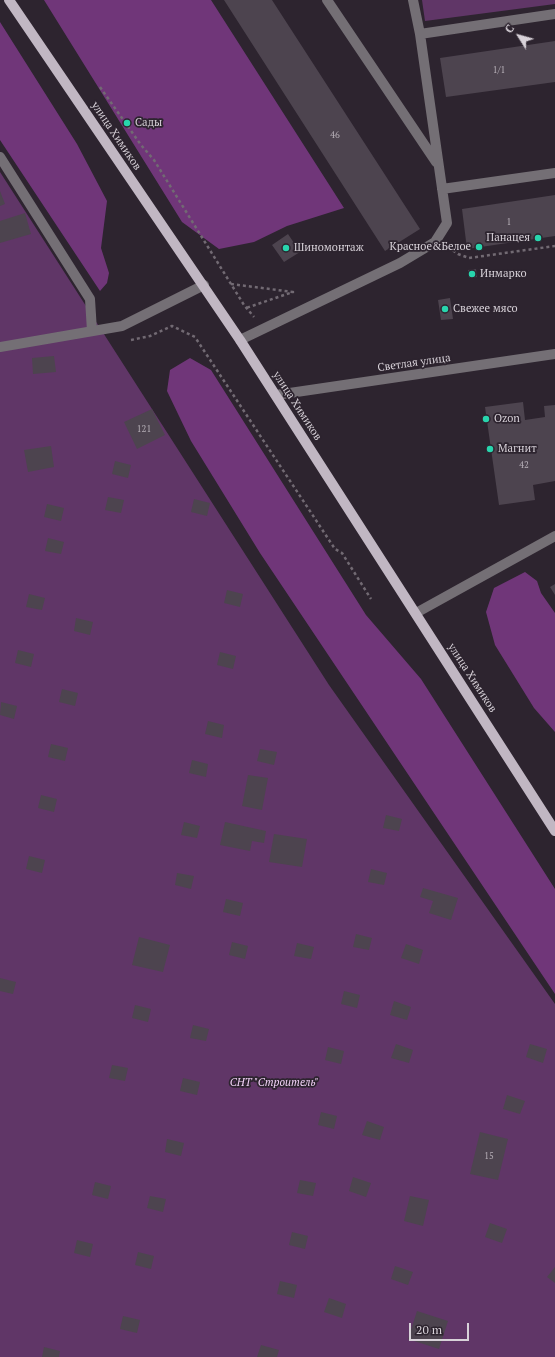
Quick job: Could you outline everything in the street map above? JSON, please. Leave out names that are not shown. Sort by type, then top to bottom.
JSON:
[{"type":"main road","name":"улица Химиков","points":[[9,0],[204,285],[555,831]]},
{"type":"street","points":[[327,0],[439,166]]},
{"type":"street","points":[[240,340],[400,263],[434,242],[447,223],[420,34],[413,0]]},
{"type":"street","points":[[420,34],[555,14]]},
{"type":"street","points":[[0,157],[90,299],[92,331]]},
{"type":"street","points":[[442,189],[555,172]]},
{"type":"street","points":[[0,347],[122,326],[204,285]]},
{"type":"street","name":"Светлая улица","points":[[276,395],[555,354]]},
{"type":"street","points":[[416,613],[555,536]]},
{"type":"path","points":[[100,87],[154,160],[246,308],[263,329]]},
{"type":"path","points":[[437,238],[458,254],[469,258],[555,246]]},
{"type":"path","points":[[231,284],[293,292],[246,308]]},
{"type":"path","points":[[130,340],[150,336],[172,326],[195,337],[335,549],[342,553],[371,599]]},
{"type":"green space","points":[[422,0],[555,0],[555,4],[425,21]]},
{"type":"green space","name":"СНТ \"Строитель\"","points":[[0,172],[329,685],[555,1004],[555,1357],[0,1357]]},
{"type":"shaded area","points":[[44,0],[211,0],[344,208],[287,226],[254,242],[219,249],[182,222]]},
{"type":"shaded area","points":[[0,22],[77,144],[107,201],[101,248],[109,273],[107,283],[100,291],[0,140]]},
{"type":"shaded area","points":[[190,358],[211,370],[366,615],[421,679],[555,889],[555,994],[260,553],[191,441],[167,391],[170,370]]},
{"type":"shaded area","points":[[525,572],[537,581],[541,593],[555,613],[555,732],[534,708],[495,645],[486,612],[494,588]]},
{"type":"building","points":[[224,0],[272,0],[420,229],[385,251]]},
{"type":"building","points":[[555,41],[555,82],[446,97],[440,58]]},
{"type":"building","points":[[0,191],[5,204],[0,206]]},
{"type":"building","points":[[555,195],[555,236],[467,249],[462,209]]},
{"type":"building","points":[[25,213],[31,234],[0,243],[0,221]]},
{"type":"building","name":"Шиномонтаж","points":[[288,234],[300,252],[284,262],[272,245]]},
{"type":"building","name":"Инмарко","points":[[476,269],[477,277],[469,278],[468,270]]},
{"type":"building","name":"Свежее мясо","points":[[450,298],[453,319],[441,320],[438,300]]},
{"type":"building","points":[[54,356],[56,372],[33,374],[32,358]]},
{"type":"building","points":[[523,402],[525,420],[545,417],[544,406],[555,405],[555,481],[533,485],[535,500],[499,505],[485,407]]},
{"type":"building","points":[[152,409],[165,435],[137,449],[124,422]]},
{"type":"building","points":[[51,446],[54,467],[28,472],[24,450]]},
{"type":"building","points":[[115,461],[131,465],[128,478],[112,474]]},
{"type":"building","points":[[108,497],[124,500],[121,513],[105,510]]},
{"type":"building","points":[[194,499],[210,503],[207,516],[191,512]]},
{"type":"building","points":[[47,504],[64,508],[61,521],[44,517]]},
{"type":"building","points":[[48,538],[64,542],[61,554],[45,551]]},
{"type":"building","points":[[555,584],[555,595],[550,587]]},
{"type":"building","points":[[227,590],[243,594],[240,607],[224,603]]},
{"type":"building","points":[[29,594],[45,598],[42,610],[26,607]]},
{"type":"building","points":[[76,618],[93,622],[90,635],[74,631]]},
{"type":"building","points":[[18,650],[34,654],[31,667],[15,663]]},
{"type":"building","points":[[220,652],[236,656],[233,669],[217,665]]},
{"type":"building","points":[[62,689],[78,693],[75,706],[59,702]]},
{"type":"building","points":[[1,702],[17,706],[14,719],[0,715]]},
{"type":"building","points":[[208,721],[224,725],[222,738],[205,734]]},
{"type":"building","points":[[51,744],[68,748],[65,761],[48,757]]},
{"type":"building","points":[[260,749],[277,752],[274,765],[257,761]]},
{"type":"building","points":[[192,760],[208,764],[206,777],[189,773]]},
{"type":"building","points":[[248,775],[268,778],[262,810],[242,806]]},
{"type":"building","points":[[41,795],[57,799],[54,812],[38,808]]},
{"type":"building","points":[[386,815],[402,819],[399,831],[383,828]]},
{"type":"building","points":[[184,822],[200,826],[197,838],[181,835]]},
{"type":"building","points":[[225,822],[266,831],[264,843],[252,841],[250,851],[220,845]]},
{"type":"building","points":[[274,834],[307,839],[302,867],[269,862]]},
{"type":"building","points":[[29,856],[45,860],[42,873],[26,869]]},
{"type":"building","points":[[371,869],[387,873],[384,885],[368,882]]},
{"type":"building","points":[[177,873],[194,876],[191,889],[175,885]]},
{"type":"building","points":[[423,888],[458,898],[451,920],[429,913],[433,901],[420,897]]},
{"type":"building","points":[[226,899],[243,903],[240,916],[223,912]]},
{"type":"building","points":[[356,934],[372,938],[369,950],[353,947]]},
{"type":"building","points":[[139,937],[170,945],[163,972],[132,965]]},
{"type":"building","points":[[232,942],[248,946],[245,959],[229,955]]},
{"type":"building","points":[[297,943],[314,947],[311,959],[294,956]]},
{"type":"building","points":[[406,944],[423,950],[419,964],[401,958]]},
{"type":"building","points":[[0,978],[16,982],[13,994],[0,991]]},
{"type":"building","points":[[344,991],[360,995],[357,1008],[341,1004]]},
{"type":"building","points":[[394,1001],[411,1007],[407,1020],[390,1015]]},
{"type":"building","points":[[135,1005],[151,1009],[148,1022],[132,1018]]},
{"type":"building","points":[[193,1025],[209,1029],[206,1041],[190,1038]]},
{"type":"building","points":[[396,1044],[413,1050],[409,1063],[391,1058]]},
{"type":"building","points":[[530,1044],[547,1049],[543,1063],[526,1057]]},
{"type":"building","points":[[328,1047],[344,1051],[341,1064],[325,1060]]},
{"type":"building","points":[[112,1065],[128,1068],[125,1081],[109,1078]]},
{"type":"building","points":[[183,1078],[200,1082],[197,1095],[180,1091]]},
{"type":"building","points":[[507,1095],[525,1101],[520,1114],[503,1109]]},
{"type":"building","points":[[321,1112],[337,1116],[334,1129],[318,1125]]},
{"type":"building","points":[[367,1121],[384,1127],[380,1140],[362,1135]]},
{"type":"building","points":[[480,1132],[508,1139],[498,1180],[470,1174]]},
{"type":"building","points":[[167,1139],[184,1143],[181,1156],[165,1152]]},
{"type":"building","points":[[353,1177],[371,1183],[366,1197],[349,1191]]},
{"type":"building","points":[[300,1180],[316,1183],[313,1196],[297,1193]]},
{"type":"building","points":[[95,1182],[111,1186],[108,1199],[92,1195]]},
{"type":"building","points":[[150,1196],[166,1199],[163,1212],[147,1208]]},
{"type":"building","points":[[410,1196],[429,1200],[423,1226],[404,1221]]},
{"type":"building","points":[[490,1223],[507,1229],[502,1243],[485,1237]]},
{"type":"building","points":[[292,1232],[308,1236],[305,1249],[289,1245]]},
{"type":"building","points":[[77,1240],[93,1244],[90,1257],[74,1253]]},
{"type":"building","points":[[138,1252],[154,1256],[151,1269],[135,1265]]},
{"type":"building","points":[[395,1266],[413,1272],[408,1285],[391,1279]]},
{"type":"building","points":[[555,1267],[555,1283],[547,1277]]},
{"type":"building","points":[[280,1281],[297,1285],[294,1298],[277,1294]]},
{"type":"building","points":[[329,1298],[346,1304],[342,1318],[324,1312]]},
{"type":"building","points":[[417,1311],[448,1321],[439,1349],[408,1339]]},
{"type":"building","points":[[123,1316],[140,1320],[137,1333],[120,1329]]},
{"type":"building","points":[[261,1345],[279,1350],[277,1357],[257,1357]]},
{"type":"building","points":[[44,1347],[60,1351],[59,1357],[42,1357]]},
{"type":"place","name":"Сады","points":[[127,123]]},
{"type":"place","name":"Панацея","points":[[538,238]]},
{"type":"place","name":"Красное&Белое","points":[[479,247]]},
{"type":"place","name":"Шиномонтаж","points":[[286,248]]},
{"type":"place","name":"Инмарко","points":[[472,274]]},
{"type":"place","name":"Свежее мясо","points":[[445,309]]},
{"type":"place","name":"Ozon","points":[[486,419]]},
{"type":"place","name":"Магнит","points":[[490,449]]}]
